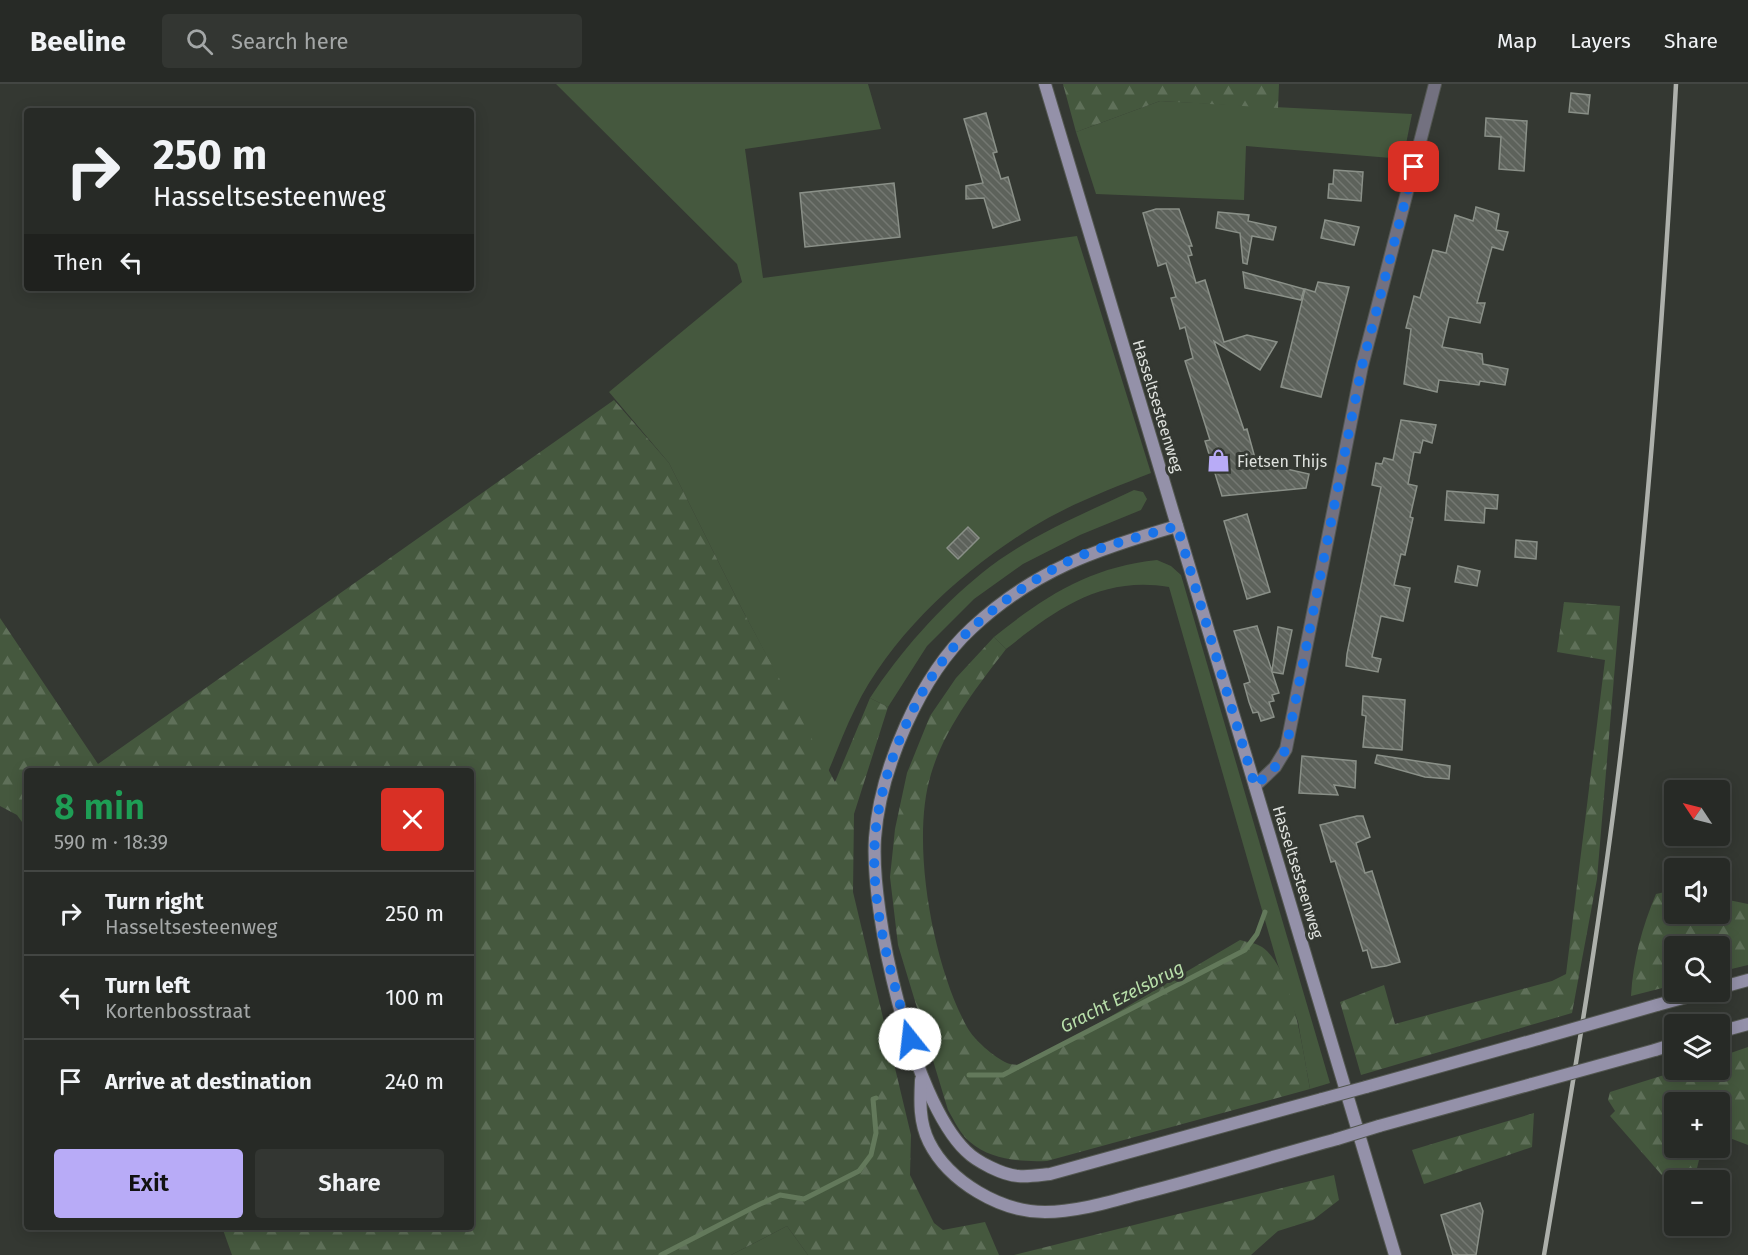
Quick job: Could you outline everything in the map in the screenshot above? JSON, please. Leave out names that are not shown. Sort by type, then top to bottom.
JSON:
[{"type":"main road","name":"Hasseltsesteenweg","points":[[1045,84],[1395,1255]]},
{"type":"main road","points":[[1177,526],[1106,547],[1058,567],[1015,594],[970,629],[934,674],[903,732],[884,782],[875,839],[878,903],[887,959],[921,1078],[945,1126],[967,1152],[992,1167],[1017,1176],[1050,1174],[1668,1002]]},
{"type":"main road","points":[[1730,985],[1748,980]]},
{"type":"main road","points":[[1730,1029],[1748,1024]]},
{"type":"main road","points":[[921,1078],[920,1111],[928,1142],[948,1169],[980,1194],[1018,1208],[1046,1212],[1096,1205],[1170,1186],[1664,1047]]},
{"type":"street","points":[[1255,786],[1275,767],[1286,749],[1362,366],[1435,84]]},
{"type":"green space","points":[[556,84],[868,84],[881,129],[745,149],[763,278],[1077,236],[1151,473],[1090,498],[1045,520],[1005,545],[954,585],[908,631],[870,682],[851,717],[828,772],[743,611],[669,463],[609,392],[742,282],[737,264]]},
{"type":"green space","points":[[1063,84],[1279,84],[1278,108],[1160,101],[1076,132]]},
{"type":"green space","points":[[1160,101],[1412,114],[1403,159],[1246,146],[1244,200],[1096,194],[1076,132]]},
{"type":"green space","points":[[614,400],[669,463],[743,611],[835,782],[870,698],[888,707],[854,814],[853,892],[911,1135],[910,1175],[934,1223],[943,1230],[985,1222],[999,1255],[808,1255],[787,1226],[731,1255],[232,1255],[223,1230],[474,1230],[474,768],[24,768],[24,825],[17,815],[0,806],[0,618],[98,764]]},
{"type":"green space","points":[[1134,490],[1143,492],[1147,499],[1141,510],[1080,535],[1023,564],[974,599],[927,646],[888,707],[870,698],[921,631],[982,573],[1036,537]]},
{"type":"green space","points":[[1157,560],[1171,566],[1181,575],[1330,1083],[1310,1089],[1298,1022],[1277,962],[1169,587],[1122,586],[1101,591],[1062,609],[1006,649],[994,637],[1050,596],[1069,586],[1110,569]]},
{"type":"green space","points":[[1564,602],[1620,606],[1597,879],[1572,1013],[1361,1075],[1340,1002],[1384,985],[1395,1024],[1552,981],[1566,974],[1605,660],[1557,652]]},
{"type":"green space","points":[[994,637],[1006,649],[963,708],[937,757],[925,802],[923,834],[928,903],[935,938],[955,1001],[970,1032],[985,1048],[1007,1063],[1030,1064],[1240,940],[1262,947],[1273,958],[1282,973],[1295,1012],[1310,1089],[1047,1161],[1007,1159],[987,1153],[966,1139],[960,1131],[948,1110],[898,945],[890,877],[895,829],[907,773],[930,716],[956,678]]},
{"type":"green space","points":[[1664,892],[1664,924],[1730,924],[1730,900],[1748,904],[1748,965],[1730,969],[1730,936],[1664,936],[1664,988],[1631,996],[1639,944],[1656,894]]},
{"type":"green space","points":[[1748,1047],[1748,1145],[1730,1138],[1730,1092],[1664,1092],[1664,1158],[1700,1158],[1696,1170],[1664,1170],[1664,1178],[1610,1116],[1615,1111],[1608,1100],[1610,1092],[1664,1075],[1664,1080],[1730,1080],[1730,1053]]},
{"type":"green space","points":[[1534,1113],[1532,1147],[1424,1184],[1412,1150]]},
{"type":"green space","points":[[1334,1175],[1339,1200],[1313,1220],[1278,1231],[1251,1255],[1014,1255]]},
{"type":"green space","points":[[787,1226],[808,1255],[731,1255]]},
{"type":"building","points":[[1571,93],[1590,95],[1588,114],[1569,112]]},
{"type":"building","points":[[986,113],[997,152],[993,153],[1001,179],[1008,177],[1020,220],[993,228],[984,198],[966,199],[966,186],[983,183],[964,119]]},
{"type":"building","points":[[1486,118],[1527,121],[1524,171],[1499,169],[1501,137],[1485,136]]},
{"type":"building","points":[[1334,170],[1363,172],[1361,201],[1328,198],[1329,184],[1333,184]]},
{"type":"building","points":[[894,183],[900,237],[805,247],[800,193]]},
{"type":"building","points":[[1476,207],[1499,214],[1496,230],[1508,232],[1503,250],[1492,247],[1477,303],[1485,303],[1480,323],[1449,317],[1442,347],[1482,354],[1483,364],[1508,369],[1505,385],[1480,381],[1479,385],[1439,380],[1437,392],[1404,384],[1411,329],[1406,328],[1414,296],[1420,298],[1433,250],[1446,253],[1455,215],[1473,221]]},
{"type":"building","points":[[1156,209],[1179,209],[1192,246],[1189,246],[1192,255],[1188,256],[1196,283],[1205,280],[1224,342],[1247,335],[1277,342],[1260,370],[1214,341],[1244,430],[1247,429],[1258,469],[1269,465],[1309,474],[1306,488],[1222,496],[1205,441],[1210,440],[1185,361],[1193,358],[1185,327],[1180,329],[1171,298],[1176,297],[1166,263],[1158,266],[1143,213]]},
{"type":"building","points":[[1218,212],[1249,215],[1248,221],[1276,227],[1273,240],[1252,236],[1247,264],[1243,263],[1240,233],[1216,228]]},
{"type":"building","points":[[1325,220],[1359,227],[1354,245],[1321,238]]},
{"type":"building","points":[[1243,272],[1304,289],[1301,300],[1245,288]]},
{"type":"building","points":[[1318,282],[1349,287],[1321,397],[1281,387],[1305,289],[1315,292]]},
{"type":"building","points":[[1401,420],[1436,425],[1432,443],[1423,440],[1420,453],[1414,452],[1408,484],[1417,486],[1410,517],[1413,518],[1405,555],[1401,554],[1394,585],[1410,588],[1403,621],[1381,616],[1372,657],[1381,659],[1378,672],[1346,666],[1347,654],[1381,487],[1372,485],[1376,463],[1382,464],[1384,458],[1393,460]]},
{"type":"building","points":[[1447,491],[1498,495],[1497,509],[1485,508],[1484,523],[1445,520]]},
{"type":"building","points":[[1247,514],[1270,592],[1247,599],[1224,521]]},
{"type":"building","points":[[968,527],[979,538],[958,559],[947,548]]},
{"type":"building","points":[[1516,540],[1537,542],[1536,559],[1515,557]]},
{"type":"building","points":[[1458,566],[1480,571],[1477,586],[1455,582]]},
{"type":"building","points":[[1257,626],[1272,671],[1278,627],[1292,630],[1283,674],[1272,672],[1279,693],[1272,695],[1274,701],[1269,702],[1274,717],[1261,721],[1258,712],[1253,713],[1249,702],[1244,684],[1250,682],[1234,631]]},
{"type":"building","points":[[1363,696],[1405,700],[1402,750],[1363,747],[1366,716],[1362,715]]},
{"type":"building","points":[[1377,755],[1450,766],[1449,779],[1425,777],[1375,763]]},
{"type":"building","points":[[1302,756],[1356,761],[1355,788],[1334,785],[1338,795],[1299,793]]},
{"type":"building","points":[[1363,816],[1370,837],[1356,843],[1365,873],[1372,871],[1400,962],[1386,966],[1372,968],[1367,950],[1363,951],[1335,861],[1331,862],[1320,825]]},
{"type":"building","points":[[1480,1203],[1483,1211],[1476,1255],[1453,1255],[1441,1215]]},
{"type":"waterway","name":"Gracht Ezelsbrug","points":[[969,1075],[1003,1075],[1245,950],[1257,934],[1265,912]]},
{"type":"waterway","name":"Gracht Ezelsbrug","points":[[661,1255],[780,1195],[804,1199],[859,1171],[871,1155],[876,1133],[873,1099],[876,1098]]},
{"type":"railway","points":[[1544,1255],[1595,941],[1631,668],[1654,418],[1676,84]]},
{"type":"place","name":"Fietsen Thijs","points":[[1219,461]]},
{"type":"route","points":[[910,1039],[887,959],[878,903],[875,839],[884,782],[903,732],[934,674],[970,629],[1015,594],[1058,567],[1106,547],[1177,526],[1255,786],[1275,767],[1286,749],[1362,366],[1414,167]]}]
